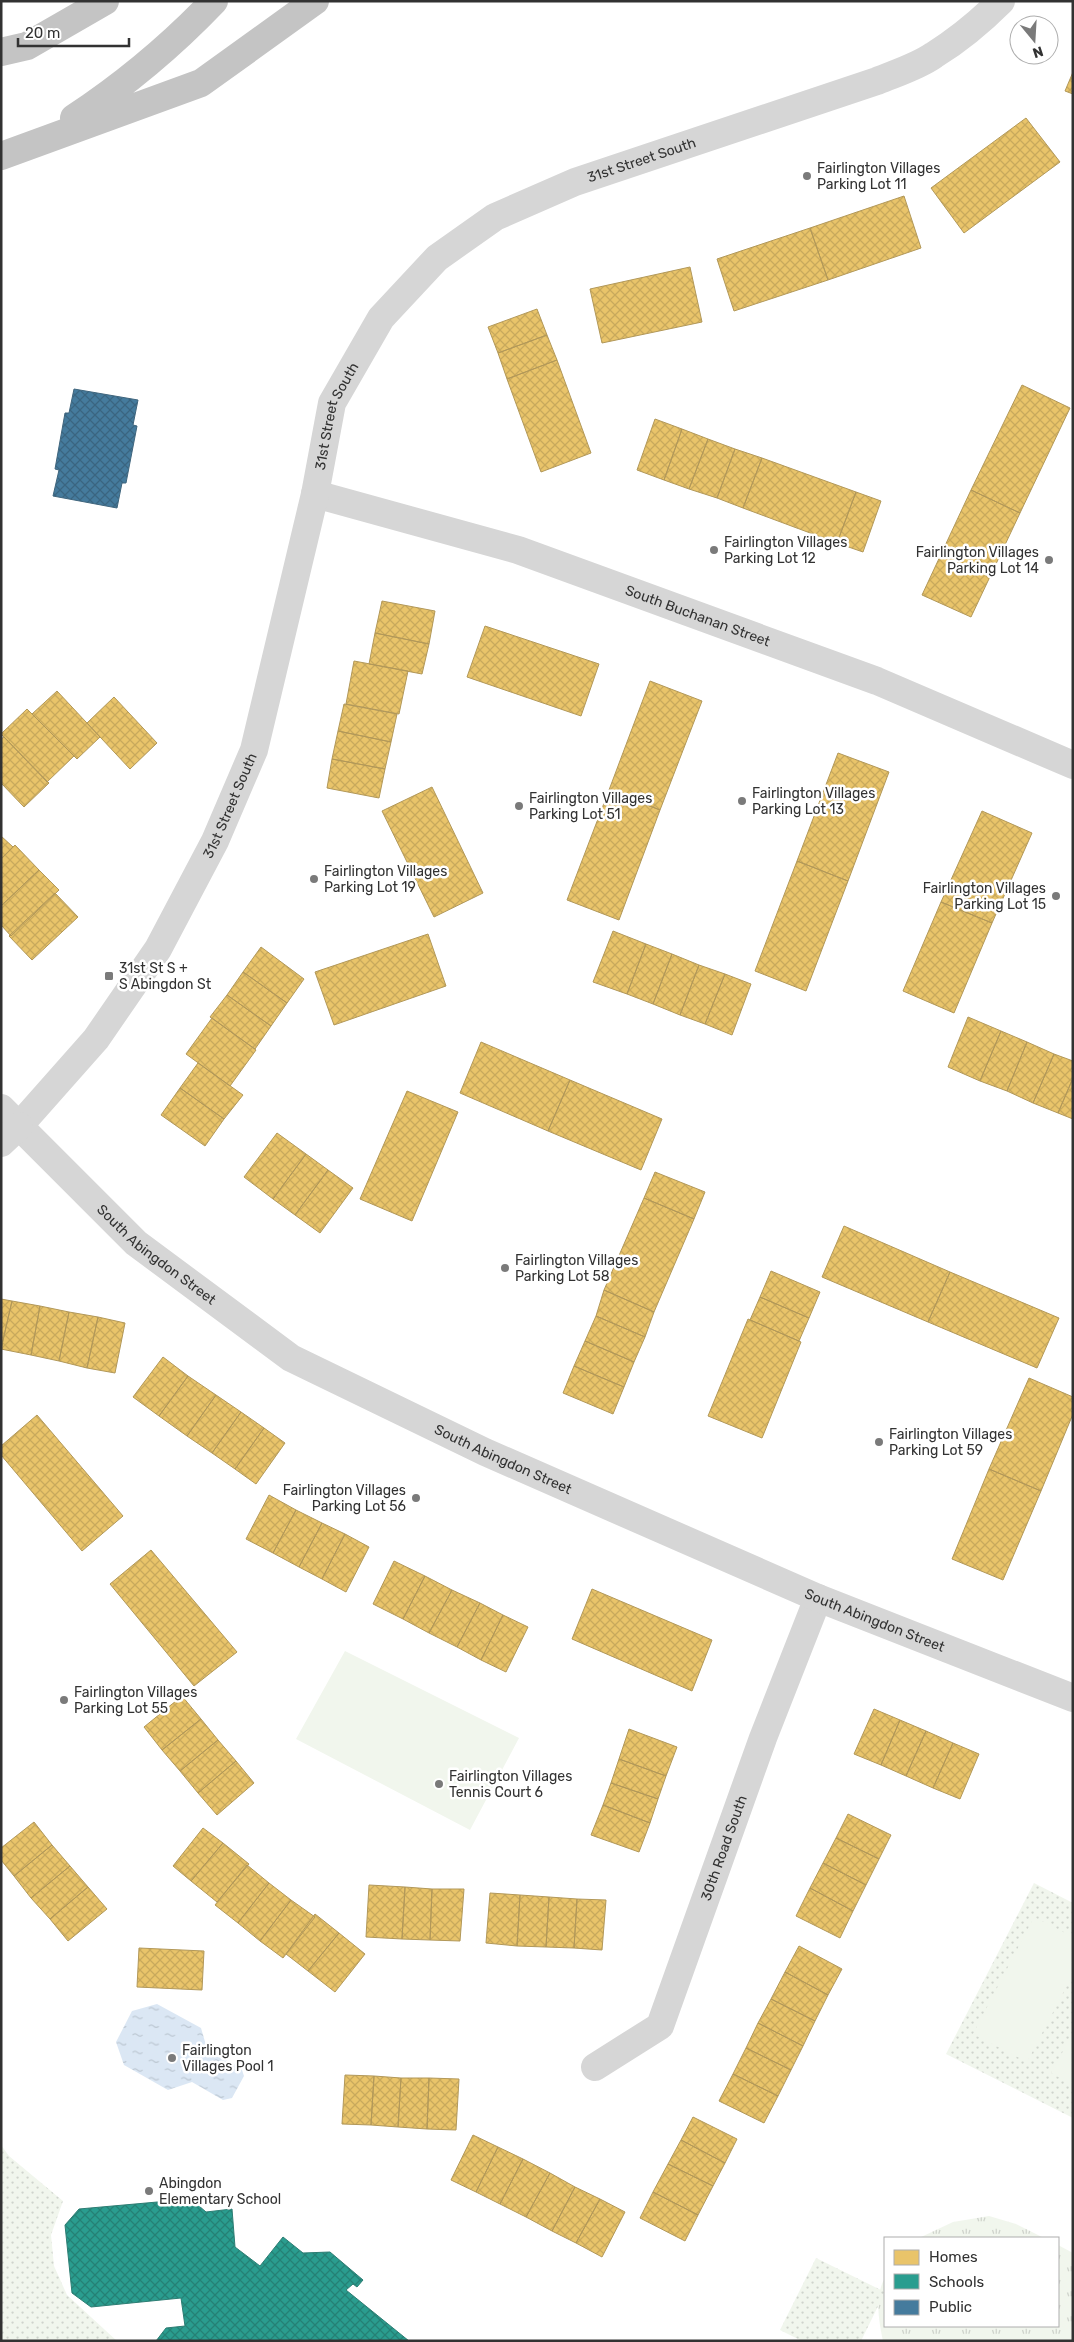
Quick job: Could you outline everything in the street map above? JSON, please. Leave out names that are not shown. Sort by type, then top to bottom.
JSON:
[{"type":"highway","points":[[1,52],[26,46],[105,1]]},
{"type":"highway","points":[[37,142],[100,100],[186,30],[214,1]]},
{"type":"highway","points":[[1,156],[201,83],[315,1]]},
{"type":"street","name":"31st Street South","points":[[7,1126],[96,1039],[158,949],[215,841],[254,750],[315,494],[332,403],[381,318],[437,258],[496,217],[575,182],[877,81],[910,67],[933,56],[985,16],[1001,1]]},
{"type":"street","name":"South Buchanan Street","points":[[315,494],[518,550],[877,682],[1073,764]]},
{"type":"street","name":"South Abingdon Street","points":[[7,1126],[136,1243],[291,1358],[485,1452],[818,1598],[1073,1698]]},
{"type":"street","name":"30th Road South","points":[[595,2067],[660,2026],[763,1738],[818,1598]]},
{"type":"green space","name":"Fairlington Villages Tennis Court 6","points":[[345,1651],[519,1738],[470,1830],[296,1739]]},
{"type":"green space","points":[[1034,1883],[1073,1903],[1073,2118],[946,2054]]},
{"type":"green space","points":[[1034,1917],[1073,1937],[1073,1974],[1027,2062],[973,2034]]},
{"type":"green space","points":[[1073,2033],[1073,2085],[1051,2073]]},
{"type":"green space","points":[[1,2145],[9,2156],[63,2201],[51,2235],[54,2266],[67,2295],[117,2341],[1,2341]]},
{"type":"green space","points":[[989,2216],[1016,2224],[1042,2237],[921,2237],[953,2222]]},
{"type":"green space","points":[[1059,2246],[1073,2253],[1073,2341],[883,2341],[878,2301],[884,2280],[884,2327],[1059,2327]]},
{"type":"green space","points":[[816,2258],[884,2292],[861,2341],[802,2341],[780,2330]]},
{"type":"water","name":"Fairlington Villages Pool 1","points":[[157,2004],[201,2028],[208,2052],[241,2067],[244,2076],[232,2098],[223,2100],[192,2082],[168,2090],[124,2065],[116,2042],[132,2011]]},
{"type":"building: Homes","points":[[1073,72],[1073,94],[1065,91]]},
{"type":"building: Homes","points":[[1026,118],[1060,162],[964,233],[931,188]]},
{"type":"building: Homes","points":[[904,196],[921,248],[828,280],[810,228]]},
{"type":"building: Homes","points":[[810,228],[828,280],[734,311],[717,259]]},
{"type":"building: Homes","points":[[690,267],[702,322],[602,343],[590,289]]},
{"type":"building: Homes","points":[[537,309],[547,335],[498,353],[488,327]]},
{"type":"building: Homes","points":[[547,335],[557,360],[507,379],[498,353]]},
{"type":"building: Homes","points":[[557,360],[591,453],[541,472],[507,379]]},
{"type":"building: Homes","points":[[1022,385],[1070,408],[1020,513],[971,490]]},
{"type":"building: Homes","points":[[655,419],[682,429],[664,480],[637,470]]},
{"type":"building: Homes","points":[[682,429],[708,439],[689,489],[664,480]]},
{"type":"building: Homes","points":[[708,439],[735,449],[717,498],[689,489]]},
{"type":"building: Homes","points":[[735,449],[762,458],[743,508],[717,498]]},
{"type":"building: Homes","points":[[762,458],[856,492],[837,543],[743,508]]},
{"type":"building: Homes","points":[[971,490],[1020,513],[971,617],[922,595]]},
{"type":"building: Homes","points":[[856,492],[881,501],[863,552],[837,543]]},
{"type":"building: Homes","points":[[382,601],[435,611],[429,644],[375,633]]},
{"type":"building: Homes","points":[[485,626],[599,664],[581,716],[467,677]]},
{"type":"building: Homes","points":[[375,633],[429,644],[422,674],[369,664]]},
{"type":"building: Homes","points":[[354,661],[408,671],[399,714],[346,704]]},
{"type":"building: Homes","points":[[650,681],[702,701],[660,810],[609,790]]},
{"type":"building: Homes","points":[[57,691],[100,737],[77,759],[32,714]]},
{"type":"building: Homes","points":[[114,697],[157,743],[130,769],[87,723]]},
{"type":"building: Homes","points":[[344,704],[397,714],[391,742],[338,731]]},
{"type":"building: Homes","points":[[27,709],[74,756],[47,782],[1,734]]},
{"type":"building: Homes","points":[[338,731],[391,742],[385,769],[332,759]]},
{"type":"building: Homes","points":[[4,737],[49,783],[24,807],[1,783],[1,739]]},
{"type":"building: Homes","points":[[838,753],[889,772],[848,881],[797,861]]},
{"type":"building: Homes","points":[[332,759],[385,769],[379,798],[327,788]]},
{"type":"building: Homes","points":[[432,787],[483,893],[434,917],[382,811]]},
{"type":"building: Homes","points":[[609,790],[660,810],[619,920],[567,900]]},
{"type":"building: Homes","points":[[982,811],[1032,833],[992,923],[941,902]]},
{"type":"building: Homes","points":[[1,836],[13,847],[1,859]]},
{"type":"building: Homes","points":[[15,845],[39,870],[1,906],[1,859]]},
{"type":"building: Homes","points":[[797,861],[848,881],[806,991],[755,971]]},
{"type":"building: Homes","points":[[39,870],[59,890],[11,936],[1,925],[1,906]]},
{"type":"building: Homes","points":[[55,893],[78,917],[32,960],[9,936]]},
{"type":"building: Homes","points":[[941,902],[992,923],[954,1013],[903,991]]},
{"type":"building: Homes","points":[[613,931],[646,944],[627,994],[593,982]]},
{"type":"building: Homes","points":[[428,934],[446,986],[334,1025],[315,972]]},
{"type":"building: Homes","points":[[646,944],[672,954],[653,1004],[627,994]]},
{"type":"building: Homes","points":[[261,947],[304,979],[287,1003],[243,972]]},
{"type":"building: Homes","points":[[672,954],[699,965],[680,1015],[653,1004]]},
{"type":"building: Homes","points":[[699,965],[725,974],[705,1024],[680,1015]]},
{"type":"building: Homes","points":[[243,972],[287,1003],[271,1026],[227,995]]},
{"type":"building: Homes","points":[[725,974],[751,984],[732,1035],[705,1024]]},
{"type":"building: Homes","points":[[227,995],[271,1026],[255,1049],[210,1017]]},
{"type":"building: Homes","points":[[968,1017],[1001,1031],[980,1081],[948,1067]]},
{"type":"building: Homes","points":[[212,1018],[256,1050],[230,1086],[186,1054]]},
{"type":"building: Homes","points":[[1001,1031],[1027,1042],[1007,1091],[980,1081]]},
{"type":"building: Homes","points":[[481,1042],[570,1080],[548,1131],[460,1093]]},
{"type":"building: Homes","points":[[1027,1042],[1054,1054],[1033,1103],[1007,1091]]},
{"type":"building: Homes","points":[[1054,1054],[1073,1061],[1073,1078],[1058,1113],[1033,1103]]},
{"type":"building: Homes","points":[[198,1063],[243,1095],[224,1119],[180,1088]]},
{"type":"building: Homes","points":[[1073,1078],[1073,1119],[1058,1113]]},
{"type":"building: Homes","points":[[570,1080],[662,1119],[641,1170],[548,1131]]},
{"type":"building: Homes","points":[[180,1088],[224,1119],[205,1146],[161,1115]]},
{"type":"building: Homes","points":[[407,1091],[458,1112],[412,1221],[360,1199]]},
{"type":"building: Homes","points":[[277,1133],[306,1154],[273,1199],[244,1177]]},
{"type":"building: Homes","points":[[306,1154],[328,1170],[295,1215],[273,1199]]},
{"type":"building: Homes","points":[[328,1170],[353,1188],[320,1233],[295,1215]]},
{"type":"building: Homes","points":[[655,1172],[705,1192],[694,1219],[644,1198]]},
{"type":"building: Homes","points":[[644,1198],[694,1219],[654,1312],[604,1290]]},
{"type":"building: Homes","points":[[844,1226],[950,1272],[928,1322],[822,1277]]},
{"type":"building: Homes","points":[[771,1271],[820,1292],[809,1318],[760,1297]]},
{"type":"building: Homes","points":[[950,1272],[1059,1318],[1037,1368],[928,1322]]},
{"type":"building: Homes","points":[[604,1290],[654,1312],[645,1337],[596,1316]]},
{"type":"building: Homes","points":[[760,1297],[809,1318],[799,1341],[750,1320]]},
{"type":"building: Homes","points":[[1,1299],[12,1301],[1,1349]]},
{"type":"building: Homes","points":[[12,1301],[40,1306],[31,1355],[1,1349]]},
{"type":"building: Homes","points":[[40,1306],[69,1312],[59,1361],[31,1355]]},
{"type":"building: Homes","points":[[69,1312],[98,1317],[87,1368],[59,1361]]},
{"type":"building: Homes","points":[[596,1316],[645,1337],[634,1362],[585,1341]]},
{"type":"building: Homes","points":[[98,1317],[125,1323],[115,1373],[87,1368]]},
{"type":"building: Homes","points":[[748,1319],[801,1342],[762,1438],[708,1416]]},
{"type":"building: Homes","points":[[585,1341],[634,1362],[624,1387],[574,1366]]},
{"type":"building: Homes","points":[[163,1357],[188,1376],[159,1416],[133,1397]]},
{"type":"building: Homes","points":[[574,1366],[624,1387],[613,1414],[563,1393]]},
{"type":"building: Homes","points":[[188,1376],[216,1395],[187,1436],[159,1416]]},
{"type":"building: Homes","points":[[1029,1378],[1073,1397],[1073,1414],[1041,1491],[989,1469]]},
{"type":"building: Homes","points":[[216,1395],[241,1412],[212,1453],[187,1436]]},
{"type":"building: Homes","points":[[241,1412],[264,1428],[235,1469],[212,1453]]},
{"type":"building: Homes","points":[[37,1415],[123,1516],[82,1551],[1,1455],[1,1446]]},
{"type":"building: Homes","points":[[264,1428],[285,1443],[256,1484],[235,1469]]},
{"type":"building: Homes","points":[[989,1469],[1041,1491],[1003,1580],[952,1559]]},
{"type":"building: Homes","points":[[269,1495],[296,1510],[273,1553],[246,1539]]},
{"type":"building: Homes","points":[[296,1510],[322,1523],[299,1567],[273,1553]]},
{"type":"building: Homes","points":[[322,1523],[345,1534],[322,1579],[299,1567]]},
{"type":"building: Homes","points":[[345,1534],[369,1547],[346,1592],[322,1579]]},
{"type":"building: Homes","points":[[151,1550],[237,1652],[194,1686],[110,1584]]},
{"type":"building: Homes","points":[[394,1561],[425,1576],[403,1619],[373,1604]]},
{"type":"building: Homes","points":[[425,1576],[452,1590],[429,1633],[403,1619]]},
{"type":"building: Homes","points":[[592,1589],[712,1640],[692,1691],[572,1639]]},
{"type":"building: Homes","points":[[452,1590],[480,1603],[457,1647],[429,1633]]},
{"type":"building: Homes","points":[[480,1603],[503,1615],[481,1660],[457,1647]]},
{"type":"building: Homes","points":[[503,1615],[528,1627],[506,1672],[481,1660]]},
{"type":"building: Homes","points":[[182,1696],[201,1719],[162,1750],[144,1727]]},
{"type":"building: Homes","points":[[874,1709],[900,1720],[881,1765],[854,1754]]},
{"type":"building: Homes","points":[[201,1719],[218,1740],[180,1771],[162,1750]]},
{"type":"building: Homes","points":[[900,1720],[926,1731],[906,1776],[881,1765]]},
{"type":"building: Homes","points":[[629,1729],[677,1747],[666,1776],[619,1759]]},
{"type":"building: Homes","points":[[926,1731],[953,1743],[933,1788],[906,1776]]},
{"type":"building: Homes","points":[[218,1740],[236,1761],[198,1793],[180,1771]]},
{"type":"building: Homes","points":[[953,1743],[979,1754],[960,1799],[933,1788]]},
{"type":"building: Homes","points":[[619,1759],[666,1776],[658,1799],[611,1783]]},
{"type":"building: Homes","points":[[236,1761],[254,1783],[217,1815],[198,1793]]},
{"type":"building: Homes","points":[[611,1783],[658,1799],[650,1823],[603,1805]]},
{"type":"building: Homes","points":[[603,1805],[650,1823],[639,1852],[591,1835]]},
{"type":"building: Homes","points":[[848,1814],[891,1835],[879,1859],[836,1838]]},
{"type":"building: Homes","points":[[34,1822],[52,1845],[14,1876],[1,1860],[1,1848]]},
{"type":"building: Homes","points":[[203,1828],[223,1843],[191,1881],[173,1866]]},
{"type":"building: Homes","points":[[836,1838],[879,1859],[866,1885],[823,1863]]},
{"type":"building: Homes","points":[[223,1843],[249,1864],[217,1902],[191,1881]]},
{"type":"building: Homes","points":[[52,1845],[70,1866],[31,1898],[14,1876]]},
{"type":"building: Homes","points":[[823,1863],[866,1885],[853,1911],[810,1888]]},
{"type":"building: Homes","points":[[247,1865],[269,1883],[238,1923],[215,1905]]},
{"type":"building: Homes","points":[[70,1866],[88,1887],[50,1919],[31,1898]]},
{"type":"building: Homes","points":[[269,1883],[291,1900],[260,1941],[238,1923]]},
{"type":"building: Homes","points":[[369,1885],[405,1887],[402,1939],[366,1937]]},
{"type":"building: Homes","points":[[88,1887],[107,1909],[68,1941],[50,1919]]},
{"type":"building: Homes","points":[[405,1887],[432,1889],[430,1940],[402,1939]]},
{"type":"building: Homes","points":[[810,1888],[853,1911],[840,1938],[796,1916]]},
{"type":"building: Homes","points":[[432,1889],[464,1889],[460,1941],[430,1940]]},
{"type":"building: Homes","points":[[490,1893],[520,1895],[517,1946],[486,1943]]},
{"type":"building: Homes","points":[[520,1895],[549,1897],[546,1947],[517,1946]]},
{"type":"building: Homes","points":[[549,1897],[577,1899],[574,1948],[546,1947]]},
{"type":"building: Homes","points":[[577,1899],[606,1900],[602,1950],[574,1948]]},
{"type":"building: Homes","points":[[291,1900],[315,1917],[283,1958],[260,1941]]},
{"type":"building: Homes","points":[[315,1914],[339,1933],[308,1971],[286,1954]]},
{"type":"building: Homes","points":[[339,1933],[365,1954],[335,1992],[308,1971]]},
{"type":"building: Homes","points":[[799,1946],[842,1969],[828,1995],[785,1972]]},
{"type":"building: Homes","points":[[139,1948],[204,1951],[202,1990],[137,1987]]},
{"type":"building: Homes","points":[[785,1972],[828,1995],[815,2021],[771,1999]]},
{"type":"building: Homes","points":[[771,1999],[815,2021],[803,2046],[758,2023]]},
{"type":"building: Homes","points":[[758,2023],[803,2046],[791,2070],[746,2048]]},
{"type":"building: Homes","points":[[746,2048],[791,2070],[778,2096],[733,2074]]},
{"type":"building: Homes","points":[[733,2074],[778,2096],[764,2123],[719,2101]]},
{"type":"building: Homes","points":[[345,2075],[374,2076],[371,2125],[342,2124]]},
{"type":"building: Homes","points":[[374,2076],[401,2078],[398,2127],[371,2125]]},
{"type":"building: Homes","points":[[401,2078],[429,2078],[427,2129],[398,2127]]},
{"type":"building: Homes","points":[[429,2078],[459,2079],[456,2130],[427,2129]]},
{"type":"building: Homes","points":[[693,2117],[737,2139],[725,2163],[681,2140]]},
{"type":"building: Homes","points":[[473,2135],[498,2147],[476,2192],[451,2180]]},
{"type":"building: Homes","points":[[681,2140],[725,2163],[713,2186],[668,2164]]},
{"type":"building: Homes","points":[[498,2147],[523,2159],[500,2204],[476,2192]]},
{"type":"building: Homes","points":[[523,2159],[550,2173],[526,2217],[500,2204]]},
{"type":"building: Homes","points":[[668,2164],[713,2186],[698,2215],[653,2192]]},
{"type":"building: Homes","points":[[550,2173],[575,2187],[552,2231],[526,2217]]},
{"type":"building: Homes","points":[[575,2187],[600,2199],[576,2243],[552,2231]]},
{"type":"building: Homes","points":[[653,2192],[698,2215],[685,2241],[640,2218]]},
{"type":"building: Homes","points":[[600,2199],[625,2212],[602,2257],[576,2243]]},
{"type":"building: Schools","points":[[191,2199],[206,2212],[232,2209],[235,2247],[260,2266],[283,2237],[303,2253],[330,2252],[363,2280],[357,2287],[353,2284],[346,2290],[409,2341],[156,2341],[166,2328],[185,2326],[181,2298],[91,2307],[72,2293],[65,2225],[79,2209]]},
{"type":"building: Public","points":[[74,389],[138,400],[133,425],[137,426],[126,483],[122,483],[117,508],[53,496],[59,470],[55,469],[65,413],[69,413]]},
{"type":"place","name":"Fairlington Villages Parking Lot 11","points":[[807,176]]},
{"type":"place","name":"Fairlington Villages Parking Lot 12","points":[[714,550]]},
{"type":"place","name":"Fairlington Villages Parking Lot 14","points":[[1049,560]]},
{"type":"place","name":"Fairlington Villages Parking Lot 13","points":[[742,801]]},
{"type":"place","name":"Fairlington Villages Parking Lot 51","points":[[519,806]]},
{"type":"place","name":"Fairlington Villages Parking Lot 19","points":[[314,879]]},
{"type":"place","name":"Fairlington Villages Parking Lot 15","points":[[1056,896]]},
{"type":"place","name":"31st St S + S Abingdon St","points":[[109,976]]},
{"type":"place","name":"Fairlington Villages Parking Lot 58","points":[[505,1268]]},
{"type":"place","name":"Fairlington Villages Parking Lot 59","points":[[879,1442]]},
{"type":"place","name":"Fairlington Villages Parking Lot 56","points":[[416,1498]]},
{"type":"place","name":"Fairlington Villages Parking Lot 55","points":[[64,1700]]},
{"type":"place","name":"Fairlington Villages Tennis Court 6","points":[[439,1784]]},
{"type":"place","name":"Fairlington Villages Pool 1","points":[[172,2058]]},
{"type":"place","name":"Abingdon Elementary School","points":[[149,2191]]}]
